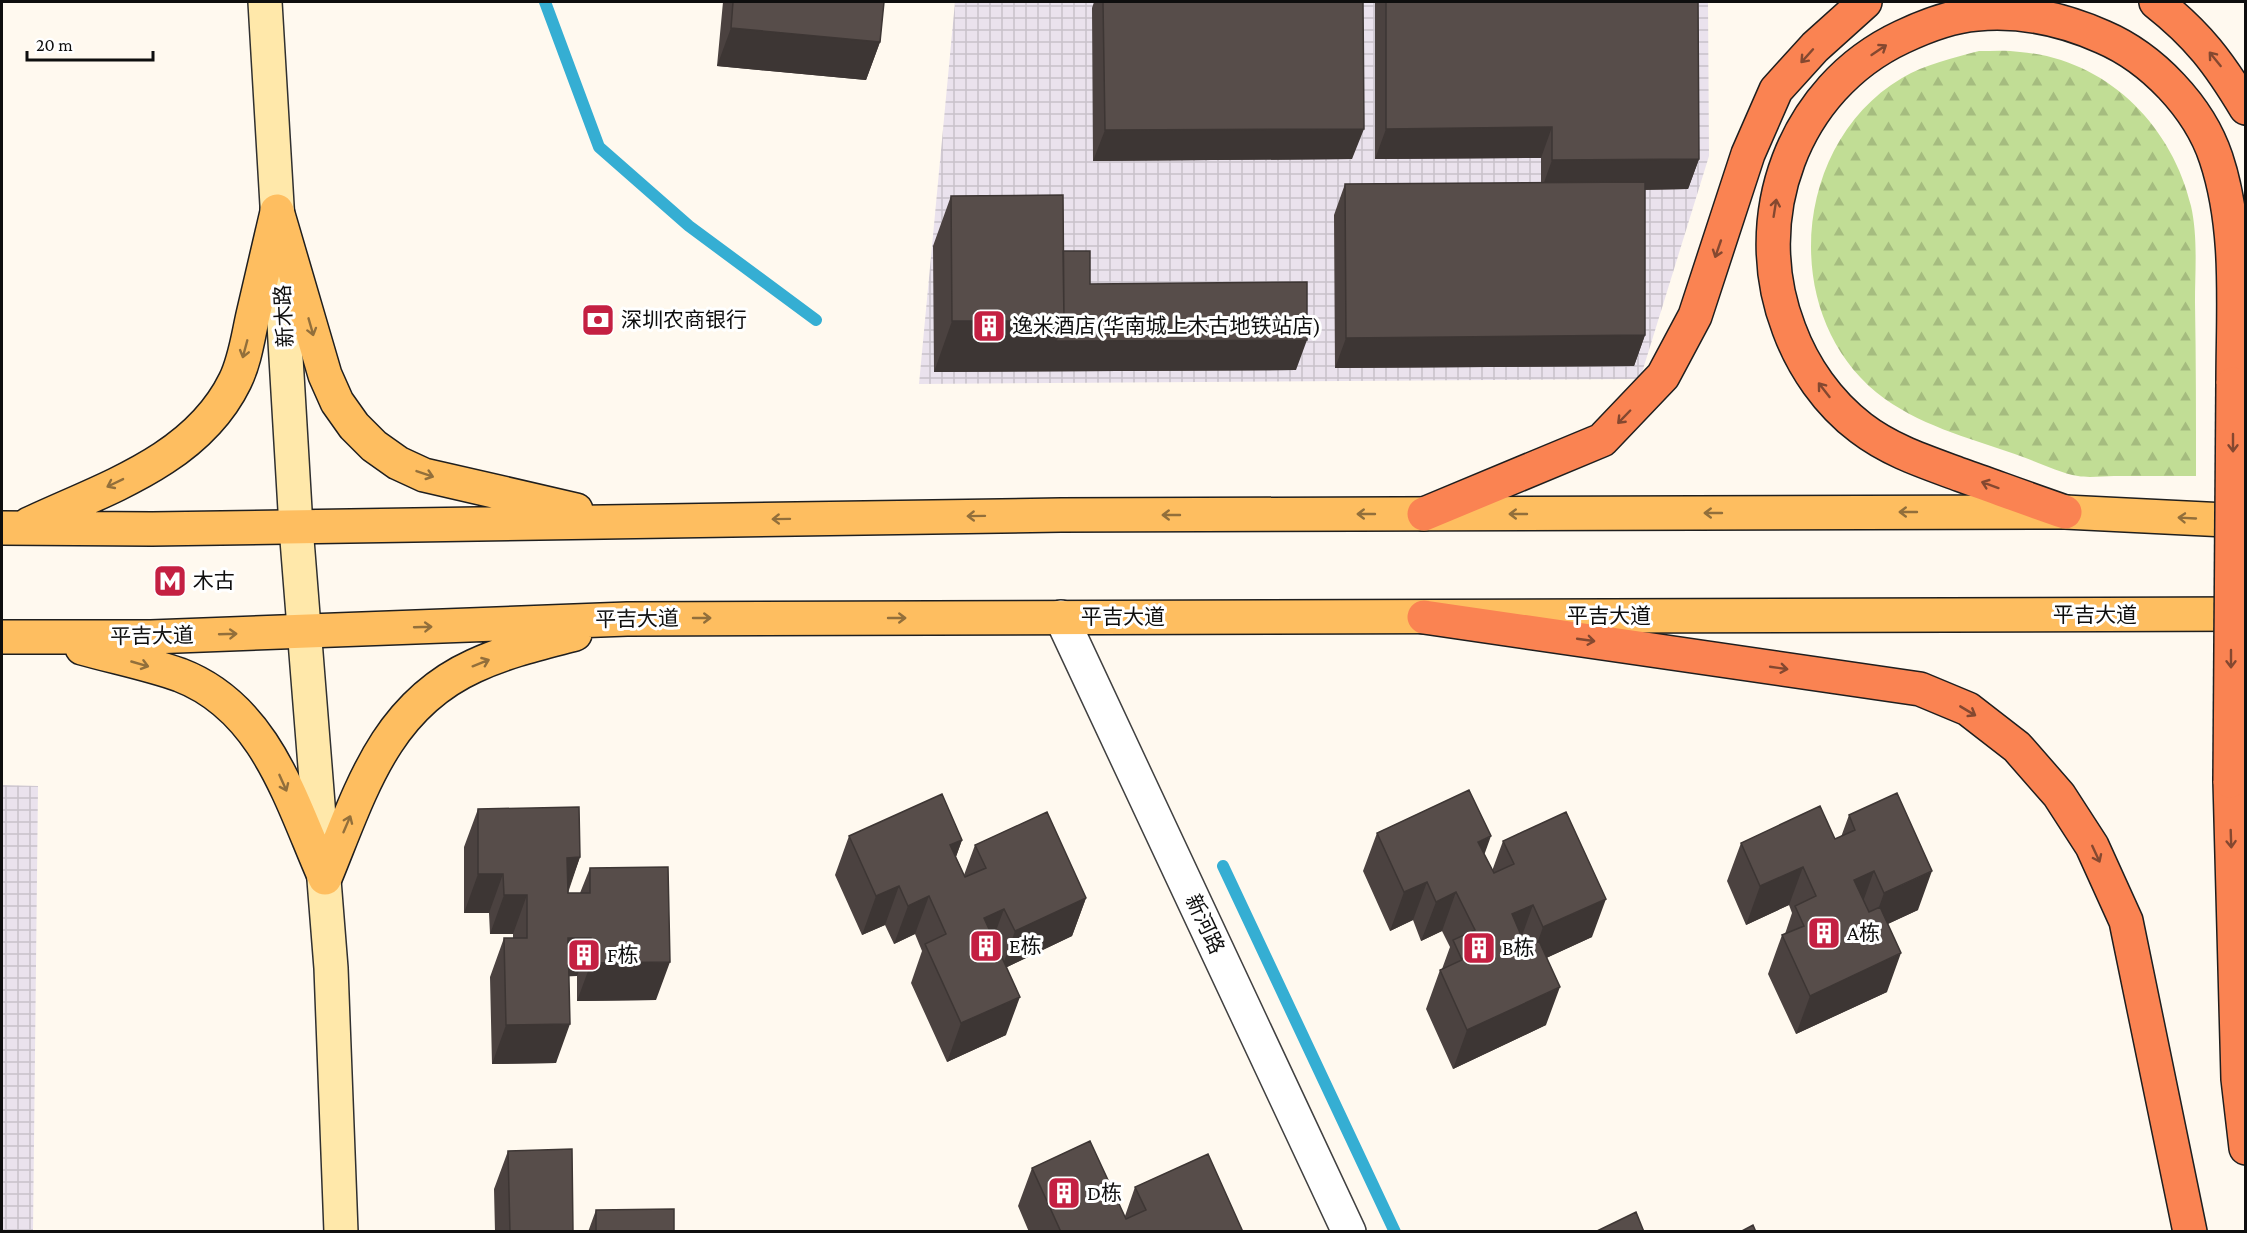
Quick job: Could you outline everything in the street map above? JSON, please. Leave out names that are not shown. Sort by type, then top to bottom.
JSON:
[{"type":"highway","points":[[1424,514],[1602,440],[1663,376],[1695,316],[1748,154],[1776,90],[1815,47],[1865,2]]},
{"type":"highway","points":[[2157,2],[2188,27],[2221,67],[2246,108]]},
{"type":"highway","points":[[2065,512],[1902,453],[1860,428],[1825,393],[1798,352],[1780,305],[1773,266],[1774,206],[1788,158],[1811,115],[1843,77],[1874,52],[1927,25],[1975,14],[2024,14],[2073,23],[2118,44],[2158,73],[2191,111],[2215,154],[2229,201],[2233,251],[2230,781],[2238,1079],[2246,1148]]},
{"type":"highway","points":[[1424,616],[1920,689],[1968,709],[2017,747],[2059,795],[2092,846],[2126,921],[2190,1232]]},
{"type":"main road","points":[[278,210],[325,375],[337,402],[354,426],[374,446],[398,463],[424,475],[625,521]]},
{"type":"main road","points":[[11,528],[160,461],[184,445],[204,426],[222,404],[236,380],[278,210]]},
{"type":"main road","points":[[11,528],[296,527],[1061,515],[2065,512],[2246,521]]},
{"type":"main road","name":"平吉大道","points":[[2,637],[151,638],[627,619],[2246,614]]},
{"type":"main road","points":[[325,878],[372,764],[390,734],[414,706],[442,683],[474,666],[507,653],[627,619]]},
{"type":"main road","points":[[43,637],[180,675],[205,687],[227,703],[247,722],[263,743],[325,878]]},
{"type":"street","name":"新木路","points":[[265,2],[303,631],[325,878],[341,1232]]},
{"type":"street","name":"新河路","points":[[1061,617],[1348,1232]]},
{"type":"shaded area","points":[[955,2],[1708,2],[1709,156],[1640,379],[919,384]]},
{"type":"shaded area","points":[[2,785],[38,786],[33,1231],[2,1231]]},
{"type":"green space","points":[[1979,51],[2020,52],[2051,57],[2107,82],[2131,101],[2151,124],[2168,149],[2182,176],[2195,230],[2196,476],[2078,476],[1934,426],[1885,399],[1850,366],[1827,326],[1814,281],[1811,234],[1819,188],[1837,145],[1865,108],[1902,78],[1930,65]]},
{"type":"building","points":[[733,2],[884,2],[880,42],[731,28]]},
{"type":"building","points":[[1103,2],[1363,2],[1364,129],[1105,130]]},
{"type":"building","points":[[1386,2],[1698,2],[1699,159],[1552,160],[1552,127],[1386,129]]},
{"type":"building","points":[[1645,182],[1645,335],[1346,338],[1345,184]]},
{"type":"building","points":[[1063,195],[1064,321],[952,321],[951,196]]},
{"type":"building","points":[[1063,251],[1090,251],[1090,284],[1307,282],[1307,340],[1056,341],[1064,321]]},
{"type":"building","points":[[1469,790],[1491,836],[1478,842],[1494,873],[1514,864],[1503,841],[1566,812],[1606,899],[1543,927],[1533,905],[1512,914],[1526,947],[1539,941],[1560,987],[1467,1030],[1440,970],[1462,960],[1453,940],[1475,930],[1456,892],[1436,902],[1427,882],[1404,892],[1377,833]]},
{"type":"building","points":[[1897,793],[1932,871],[1884,893],[1874,871],[1854,880],[1869,912],[1880,907],[1901,953],[1810,996],[1782,935],[1804,926],[1795,906],[1816,896],[1803,867],[1760,886],[1741,843],[1820,806],[1835,839],[1855,830],[1849,815]]},
{"type":"building","points":[[942,794],[962,840],[950,845],[965,877],[986,868],[975,845],[1047,812],[1086,898],[1015,931],[1004,909],[984,918],[1020,997],[961,1023],[925,944],[946,934],[929,896],[908,906],[899,886],[876,896],[849,836]]},
{"type":"building","points":[[579,807],[580,857],[567,858],[568,893],[590,893],[590,868],[668,867],[670,962],[591,963],[591,938],[568,938],[570,1024],[506,1025],[504,938],[527,938],[527,895],[504,895],[503,874],[478,874],[478,809]]},
{"type":"building","points":[[1090,1141],[1126,1219],[1146,1210],[1135,1187],[1208,1154],[1243,1232],[1061,1232],[1032,1168]]},
{"type":"building","points":[[572,1149],[573,1232],[510,1232],[508,1151]]},
{"type":"building","points":[[674,1209],[674,1232],[596,1232],[596,1210]]},
{"type":"building","points":[[1636,1212],[1644,1232],[1595,1232]]},
{"type":"building","points":[[1753,1225],[1756,1232],[1740,1232]]},
{"type":"waterway","points":[[545,2],[599,147],[689,226],[816,320]]},
{"type":"waterway","points":[[1223,866],[1395,1232]]},
{"type":"place","name":"深圳农商银行","points":[[598,320]]},
{"type":"place","name":"逸米酒店(华南城上木古地铁站店)","points":[[989,326]]},
{"type":"place","name":"木古","points":[[170,581]]},
{"type":"place","name":"A栋","points":[[1824,933]]},
{"type":"place","name":"E栋","points":[[986,946]]},
{"type":"place","name":"B栋","points":[[1479,948]]},
{"type":"place","name":"F栋","points":[[584,955]]},
{"type":"place","name":"D栋","points":[[1064,1193]]}]
